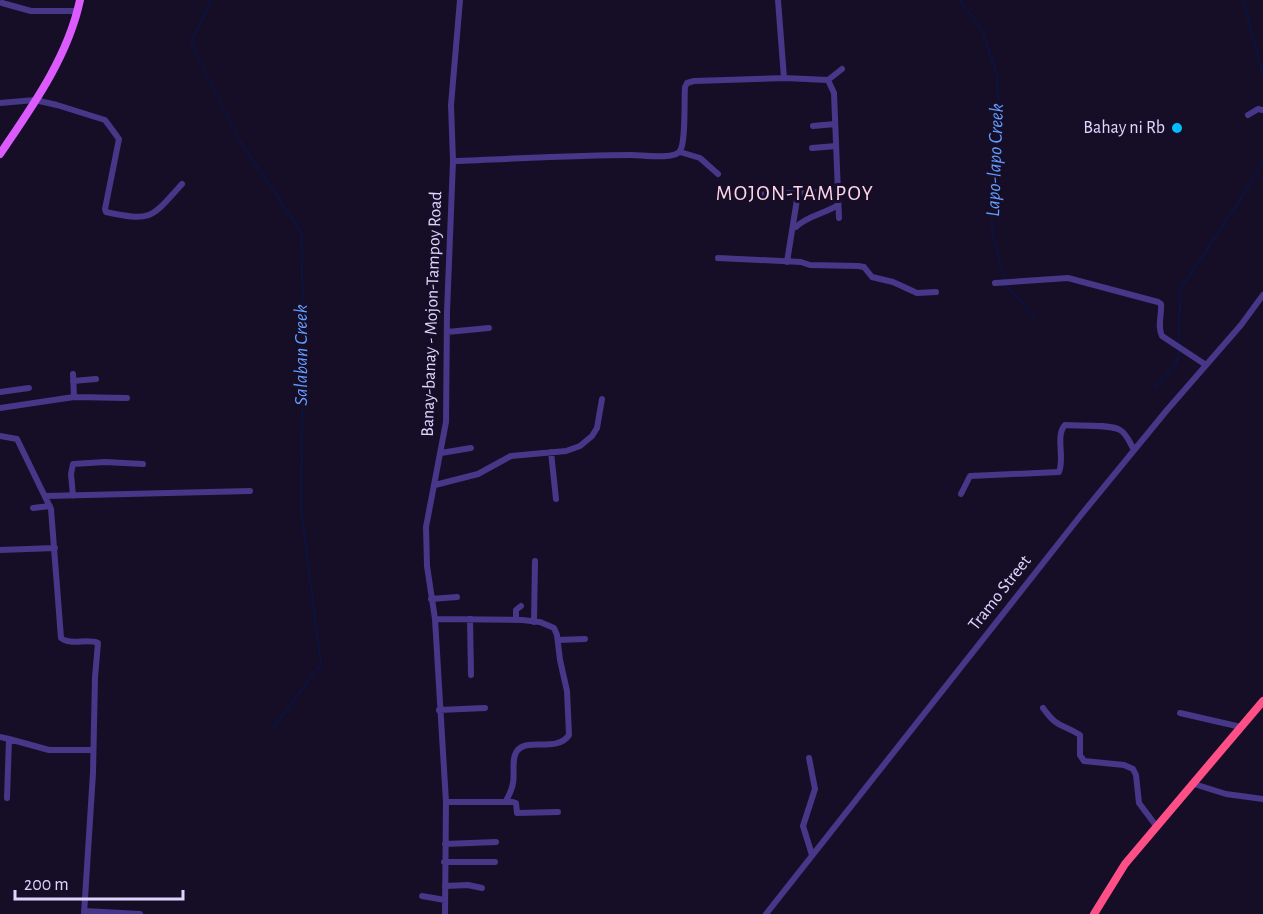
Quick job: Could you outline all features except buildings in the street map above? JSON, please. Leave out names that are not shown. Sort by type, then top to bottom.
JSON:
[{"type":"highway","points":[[1094,914],[1125,864],[1263,701]]},
{"type":"main road","points":[[0,154],[35,100],[68,41],[80,0]]},
{"type":"street","name":"Banay-banay - Mojon-Tampoy Road","points":[[445,914],[446,802],[435,619],[431,599],[426,527],[446,423],[453,160],[451,105],[460,0]]},
{"type":"street","points":[[778,0],[784,78]]},
{"type":"street","points":[[2,3],[31,11],[78,11]]},
{"type":"street","points":[[680,152],[684,131],[687,83],[784,78],[828,80],[842,69]]},
{"type":"street","points":[[828,80],[834,93],[839,218]]},
{"type":"street","points":[[0,103],[35,100],[105,120],[119,138],[106,212],[136,217],[153,215],[182,184]]},
{"type":"street","points":[[1248,115],[1258,109],[1263,110]]},
{"type":"street","points":[[813,126],[835,124]]},
{"type":"street","points":[[812,148],[836,146]]},
{"type":"street","points":[[453,160],[668,156],[680,152],[700,159],[718,174]]},
{"type":"street","points":[[753,195],[837,191]]},
{"type":"street","points":[[787,262],[798,193]]},
{"type":"street","points":[[796,227],[806,219],[821,215],[838,205]]},
{"type":"street","points":[[718,258],[864,267],[872,278],[893,282],[917,293],[936,292]]},
{"type":"street","points":[[995,284],[1068,278],[1158,302],[1162,308],[1159,324],[1162,336],[1206,365]]},
{"type":"street","name":"Tramo Street","points":[[766,914],[1134,450],[1241,325],[1263,295]]},
{"type":"street","points":[[447,332],[489,328]]},
{"type":"street","points":[[74,398],[74,377],[96,379]]},
{"type":"street","points":[[0,392],[29,388]]},
{"type":"street","points":[[0,408],[74,398],[127,398]]},
{"type":"street","points":[[435,485],[478,474],[510,456],[575,449],[592,436],[597,428],[602,399]]},
{"type":"street","points":[[962,494],[969,476],[1059,472],[1061,431],[1065,425],[1112,427],[1120,430],[1127,437],[1134,450]]},
{"type":"street","points":[[0,436],[17,439],[50,506],[61,638],[66,642],[93,641],[98,643],[84,913],[140,914]]},
{"type":"street","points":[[441,453],[471,448]]},
{"type":"street","points":[[551,452],[556,499]]},
{"type":"street","points":[[73,496],[71,474],[73,464],[105,462],[143,464]]},
{"type":"street","points":[[46,496],[250,491]]},
{"type":"street","points":[[33,508],[50,506]]},
{"type":"street","points":[[0,550],[55,548]]},
{"type":"street","points":[[534,622],[535,561]]},
{"type":"street","points":[[431,599],[457,597]]},
{"type":"street","points":[[516,620],[516,610],[520,606]]},
{"type":"street","points":[[435,619],[516,620],[551,627],[556,632],[567,691],[569,735],[560,742],[524,746],[518,750],[514,760],[513,784],[507,801]]},
{"type":"street","points":[[470,619],[471,675]]},
{"type":"street","points":[[558,640],[585,639]]},
{"type":"street","points":[[439,710],[485,708]]},
{"type":"street","points":[[1043,708],[1052,721],[1080,735],[1080,755],[1084,761],[1124,765],[1133,769],[1136,775],[1139,803],[1157,826]]},
{"type":"street","points":[[1180,713],[1241,727]]},
{"type":"street","points":[[0,737],[49,750],[93,750]]},
{"type":"street","points":[[8,798],[9,739]]},
{"type":"street","points":[[809,758],[815,789],[802,825],[812,855]]},
{"type":"street","points":[[1194,784],[1226,794],[1263,800]]},
{"type":"street","points":[[446,802],[507,801],[516,803],[517,813],[558,812]]},
{"type":"street","points":[[445,844],[496,842]]},
{"type":"street","points":[[444,862],[495,862]]},
{"type":"street","points":[[445,886],[468,885],[482,888]]},
{"type":"street","points":[[422,896],[445,900]]},
{"type":"waterway","name":"Salaban Creek","points":[[211,0],[191,43],[241,143],[302,233],[301,508],[321,665],[273,727]]},
{"type":"waterway","name":"Lapo-lapo Creek","points":[[960,0],[982,30],[997,75],[999,117],[992,188],[992,231],[1005,281]]},
{"type":"waterway","points":[[1243,0],[1263,75]]},
{"type":"waterway","points":[[1179,344],[1180,290],[1263,161]]},
{"type":"waterway","name":"Lapo-lapo Creek","points":[[1006,286],[1034,316]]},
{"type":"waterway","points":[[1154,387],[1177,363],[1179,349]]},
{"type":"place","name":"Bahay ni Rb","points":[[1177,128]]},
{"type":"district","name":"MOJON-TAMPOY","points":[[795,193]]}]
